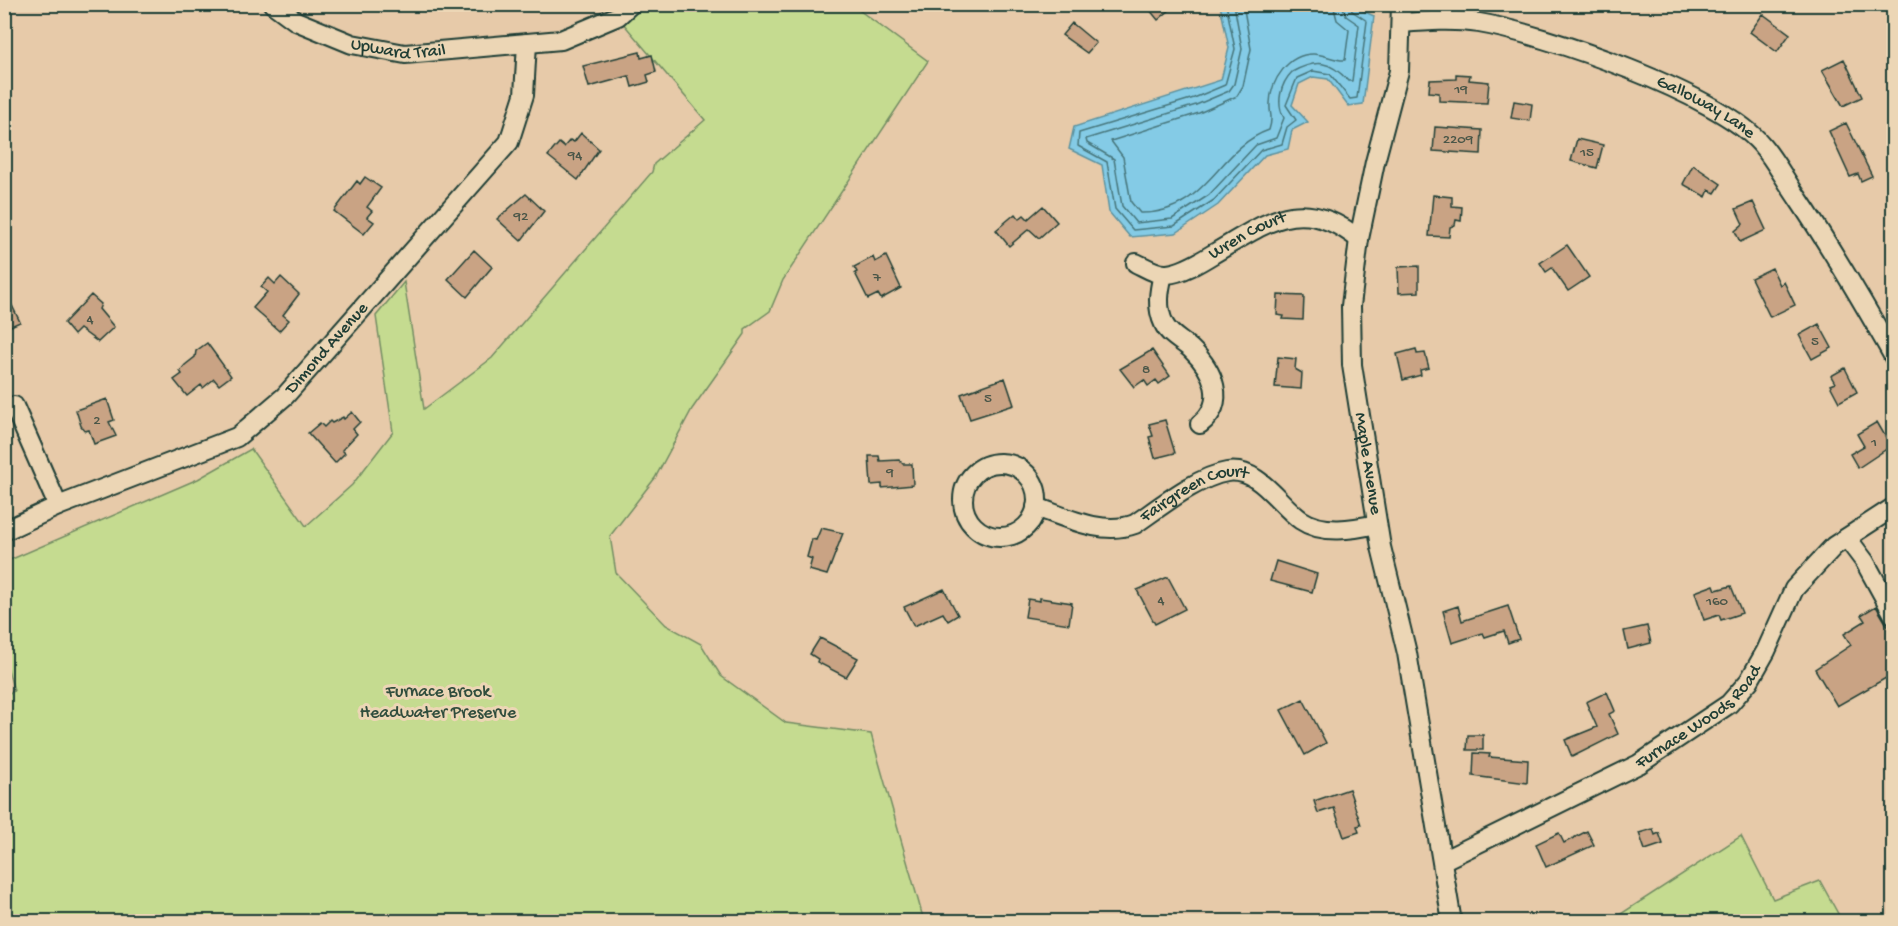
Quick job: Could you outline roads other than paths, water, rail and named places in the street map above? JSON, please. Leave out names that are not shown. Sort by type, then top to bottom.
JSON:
[{"type":"street","name":"Upward Trail","points":[[273,4],[296,21],[352,44],[405,54],[561,40],[618,16],[632,4]]},
{"type":"street","name":"Maple Avenue","points":[[1401,14],[1399,71],[1375,162],[1359,239],[1351,306],[1352,365],[1377,524],[1407,653],[1444,860],[1452,921]]},
{"type":"street","name":"Galloway Lane","points":[[1401,14],[1479,23],[1531,35],[1609,61],[1718,110],[1734,120],[1761,144],[1836,256],[1893,357]]},
{"type":"street","name":"Dimond Avenue","points":[[4,531],[58,506],[237,436],[285,396],[508,142],[524,95],[531,43]]},
{"type":"street","name":"Wren Court","points":[[1163,274],[1200,262],[1241,237],[1296,213],[1306,213],[1328,219],[1359,239]]},
{"type":"street","points":[[1136,263],[1163,274],[1159,307],[1164,324],[1202,362],[1215,387],[1217,402],[1214,410],[1200,424]]},
{"type":"street","points":[[15,406],[58,506]]},
{"type":"street","points":[[1004,463],[1026,474],[1037,495],[1036,507],[1026,526],[1007,537],[996,537],[986,534],[972,523],[967,515],[964,497],[971,477],[981,469],[1004,463]]},
{"type":"street","name":"Fairgreen Court","points":[[1036,507],[1095,526],[1123,528],[1135,524],[1211,478],[1226,472],[1239,472],[1263,485],[1302,521],[1332,529],[1377,524]]},
{"type":"street","name":"Furnace Woods Road","points":[[1444,860],[1639,764],[1729,704],[1749,681],[1766,651],[1794,589],[1834,546],[1893,507]]},
{"type":"street","points":[[1847,538],[1886,584],[1893,615]]},
{"type":"water","points":[[1220,5],[1350,5],[1374,16],[1363,104],[1348,106],[1328,79],[1313,77],[1299,84],[1292,105],[1308,122],[1292,130],[1288,149],[1265,155],[1218,205],[1176,233],[1130,237],[1109,212],[1102,165],[1069,149],[1074,127],[1221,80],[1229,48]]},
{"type":"park label","name":"Furnace Brook Headwater Preserve","points":[[438,702]]}]
